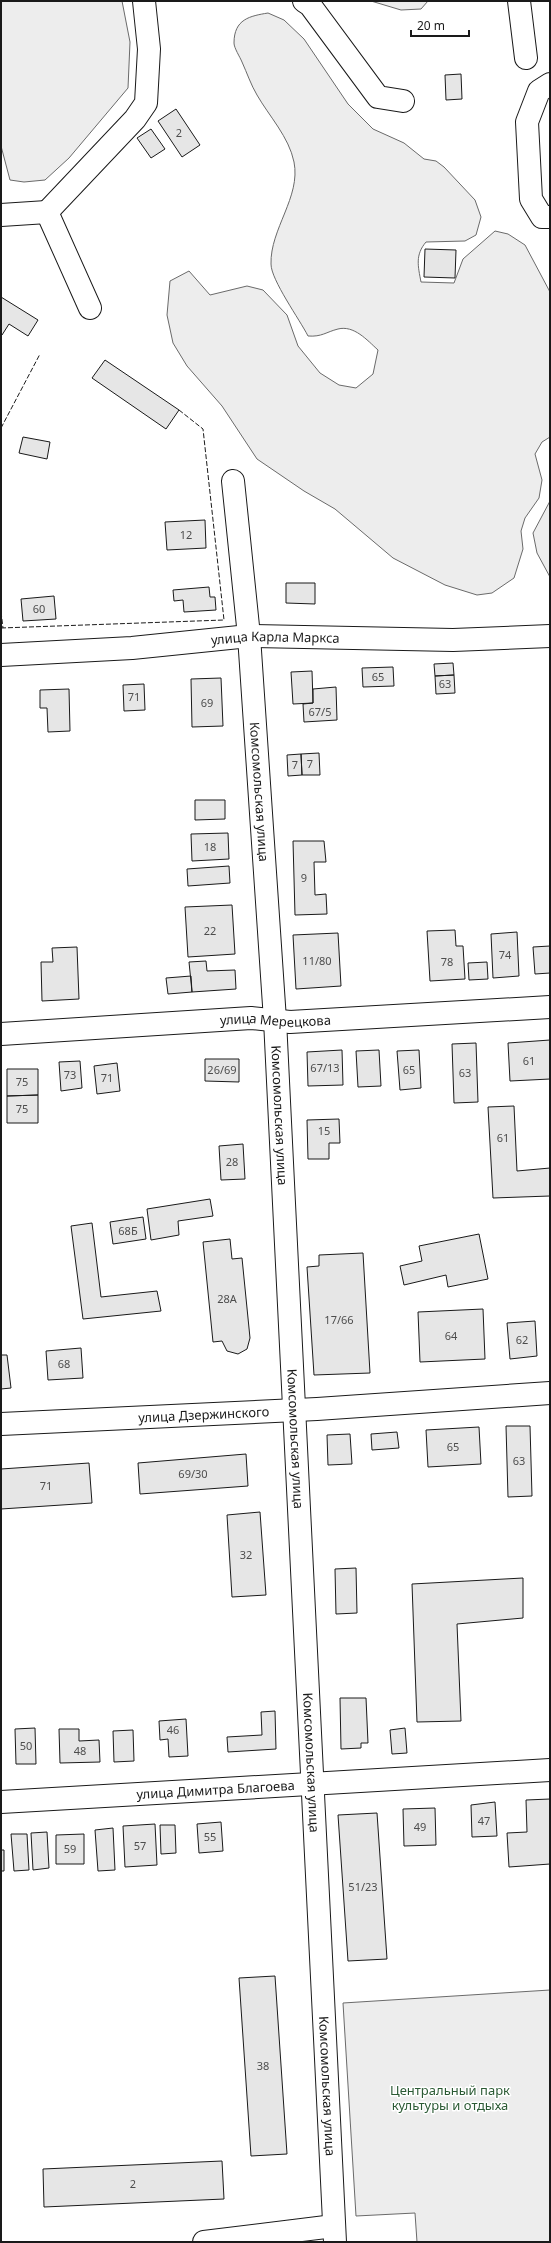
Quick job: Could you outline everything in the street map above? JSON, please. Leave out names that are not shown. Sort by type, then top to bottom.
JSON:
[{"type":"street","points":[[1,215],[47,212],[135,119],[146,103],[149,49],[144,1]]},
{"type":"street","points":[[304,1],[310,6],[378,97],[403,102]]},
{"type":"street","points":[[519,1],[526,58]]},
{"type":"street","points":[[550,84],[539,91],[527,122],[531,199],[542,216],[550,217]]},
{"type":"street","points":[[47,212],[90,308]]},
{"type":"street","name":"Комсомольская улица","points":[[233,481],[249,636],[275,1020],[334,2234]]},
{"type":"street","name":"улица Карла Маркса","points":[[1,655],[132,648],[249,636],[453,640],[550,636]]},
{"type":"street","name":"улица Мерецкова","points":[[1,1034],[251,1018],[290,1022],[550,1007]]},
{"type":"street","name":"улица Дзержинского","points":[[1,1424],[294,1409],[550,1393]]},
{"type":"street","name":"улица Димитра Благоева","points":[[1,1802],[550,1770]]},
{"type":"street","points":[[204,2242],[334,2234]]},
{"type":"green space","points":[[1,1],[122,1],[130,42],[128,88],[69,158],[45,180],[24,182],[10,180],[1,146]]},
{"type":"green space","points":[[371,1],[428,1],[421,9],[401,10]]},
{"type":"green space","points":[[268,13],[284,20],[304,39],[348,104],[373,129],[404,143],[424,159],[436,161],[444,167],[475,200],[481,217],[476,235],[465,241],[426,242],[420,251],[418,261],[421,282],[454,283],[463,259],[495,231],[508,234],[525,245],[550,292],[550,437],[542,442],[535,454],[542,480],[539,498],[525,518],[521,531],[523,549],[514,578],[492,593],[477,595],[445,585],[393,558],[335,509],[304,491],[257,459],[222,406],[187,366],[173,343],[167,315],[170,281],[189,271],[210,295],[247,286],[263,290],[287,315],[298,346],[320,373],[339,385],[356,388],[373,374],[378,350],[360,334],[344,328],[320,335],[308,336],[281,290],[272,271],[272,251],[275,238],[290,200],[293,188],[295,175],[294,162],[288,144],[255,91],[234,45],[237,29],[244,20],[249,17]]},
{"type":"green space","points":[[550,501],[550,577],[537,553],[533,533]]},
{"type":"green space","name":"Центральный парк культуры и отдыха","points":[[550,1990],[550,2242],[417,2242],[415,2213],[356,2216],[343,2003]]},
{"type":"building","points":[[461,74],[462,99],[446,100],[445,75]]},
{"type":"building","points":[[176,109],[200,145],[182,157],[158,121]]},
{"type":"building","points":[[151,129],[165,149],[151,158],[137,138]]},
{"type":"building","points":[[425,249],[456,250],[455,278],[424,277]]},
{"type":"building","points":[[1,297],[38,320],[28,336],[9,324],[2,335],[1,334]]},
{"type":"building","points":[[105,360],[179,410],[166,429],[92,378]]},
{"type":"building","points":[[23,437],[50,442],[47,459],[19,453]]},
{"type":"building","points":[[205,520],[206,548],[167,550],[165,522]]},
{"type":"building","points":[[286,583],[315,583],[315,604],[286,603]]},
{"type":"building","points":[[209,587],[210,597],[215,597],[216,610],[184,612],[183,600],[174,601],[173,590]]},
{"type":"building","points":[[54,596],[56,619],[23,621],[21,599]]},
{"type":"building","points":[[453,663],[454,675],[435,676],[434,664]]},
{"type":"building","points":[[393,667],[394,686],[363,687],[362,668]]},
{"type":"building","points":[[312,671],[313,703],[293,704],[291,672]]},
{"type":"building","points":[[454,675],[455,693],[436,694],[435,676]]},
{"type":"building","points":[[221,678],[223,726],[192,727],[191,679]]},
{"type":"building","points":[[144,684],[145,710],[124,711],[123,685]]},
{"type":"building","points":[[336,687],[337,720],[304,722],[303,704],[313,703],[313,689]]},
{"type":"building","points":[[69,689],[70,731],[48,732],[47,708],[40,708],[40,690]]},
{"type":"building","points":[[319,753],[320,775],[302,775],[301,754]]},
{"type":"building","points":[[301,754],[302,775],[288,776],[287,755]]},
{"type":"building","points":[[195,800],[225,800],[225,819],[195,820]]},
{"type":"building","points":[[228,833],[229,859],[192,861],[191,834]]},
{"type":"building","points":[[293,841],[324,841],[326,862],[314,862],[315,895],[326,894],[327,914],[295,915]]},
{"type":"building","points":[[229,866],[230,883],[188,886],[187,869]]},
{"type":"building","points":[[232,905],[235,954],[188,957],[185,907]]},
{"type":"building","points":[[455,930],[456,946],[463,946],[465,979],[430,981],[427,931]]},
{"type":"building","points":[[517,932],[519,976],[493,978],[491,934]]},
{"type":"building","points":[[338,933],[341,986],[296,989],[293,935]]},
{"type":"building","points":[[550,946],[550,973],[535,974],[533,947]]},
{"type":"building","points":[[77,947],[79,999],[42,1001],[41,962],[53,962],[52,948]]},
{"type":"building","points":[[206,961],[207,971],[235,970],[236,989],[192,992],[189,962]]},
{"type":"building","points":[[487,962],[488,979],[469,980],[468,963]]},
{"type":"building","points":[[191,976],[192,992],[168,994],[166,978]]},
{"type":"building","points":[[550,1040],[550,1079],[510,1081],[508,1043]]},
{"type":"building","points":[[476,1043],[478,1102],[454,1103],[452,1044]]},
{"type":"building","points":[[342,1050],[343,1085],[308,1086],[307,1052]]},
{"type":"building","points":[[379,1050],[381,1086],[358,1087],[356,1051]]},
{"type":"building","points":[[419,1050],[421,1088],[400,1090],[397,1051]]},
{"type":"building","points":[[205,1059],[239,1059],[239,1082],[205,1081]]},
{"type":"building","points":[[80,1061],[82,1088],[61,1091],[59,1062]]},
{"type":"building","points":[[117,1063],[120,1091],[97,1094],[94,1066]]},
{"type":"building","points":[[7,1069],[38,1069],[38,1095],[7,1096]]},
{"type":"building","points":[[38,1095],[38,1123],[7,1123],[7,1096]]},
{"type":"building","points":[[514,1106],[517,1171],[550,1168],[550,1196],[493,1198],[488,1107]]},
{"type":"building","points":[[339,1119],[340,1143],[329,1143],[329,1159],[308,1159],[307,1120]]},
{"type":"building","points":[[243,1144],[245,1179],[221,1180],[219,1146]]},
{"type":"building","points":[[210,1199],[213,1216],[178,1221],[179,1235],[151,1240],[147,1209]]},
{"type":"building","points":[[143,1217],[146,1239],[113,1244],[110,1222]]},
{"type":"building","points":[[92,1223],[101,1297],[157,1291],[161,1311],[83,1319],[71,1226]]},
{"type":"building","points":[[479,1234],[488,1279],[448,1287],[446,1275],[404,1285],[400,1266],[422,1261],[419,1246]]},
{"type":"building","points":[[230,1239],[232,1259],[242,1258],[250,1338],[247,1349],[238,1354],[227,1351],[222,1341],[213,1342],[203,1242]]},
{"type":"building","points":[[363,1253],[370,1373],[314,1375],[307,1267],[319,1266],[319,1255]]},
{"type":"building","points":[[483,1309],[485,1359],[420,1362],[418,1312]]},
{"type":"building","points":[[535,1321],[537,1356],[510,1359],[507,1323]]},
{"type":"building","points":[[81,1348],[83,1378],[48,1380],[46,1351]]},
{"type":"building","points":[[1,1355],[7,1355],[11,1388],[1,1389]]},
{"type":"building","points":[[506,1426],[530,1426],[532,1496],[508,1497]]},
{"type":"building","points":[[479,1427],[481,1464],[428,1467],[426,1430]]},
{"type":"building","points":[[397,1432],[399,1448],[372,1450],[371,1434]]},
{"type":"building","points":[[350,1434],[352,1464],[328,1465],[327,1435]]},
{"type":"building","points":[[246,1454],[248,1486],[140,1494],[138,1463]]},
{"type":"building","points":[[89,1463],[92,1503],[1,1509],[1,1469]]},
{"type":"building","points":[[260,1512],[266,1595],[232,1597],[227,1515]]},
{"type":"building","points":[[356,1568],[357,1613],[336,1614],[335,1569]]},
{"type":"building","points":[[523,1578],[523,1618],[457,1624],[461,1721],[417,1722],[412,1584]]},
{"type":"building","points":[[340,1698],[366,1698],[368,1743],[361,1743],[361,1748],[341,1749]]},
{"type":"building","points":[[275,1711],[276,1749],[228,1752],[227,1737],[262,1735],[261,1712]]},
{"type":"building","points":[[186,1719],[188,1756],[169,1757],[168,1739],[160,1740],[159,1721]]},
{"type":"building","points":[[35,1728],[36,1764],[16,1764],[15,1729]]},
{"type":"building","points":[[405,1728],[407,1753],[392,1754],[390,1730]]},
{"type":"building","points":[[59,1729],[79,1729],[79,1741],[99,1740],[100,1762],[60,1763]]},
{"type":"building","points":[[133,1730],[134,1761],[114,1762],[113,1731]]},
{"type":"building","points":[[550,1799],[550,1864],[509,1867],[507,1833],[527,1832],[526,1800]]},
{"type":"building","points":[[495,1802],[497,1836],[472,1837],[471,1805]]},
{"type":"building","points":[[435,1808],[436,1845],[404,1846],[403,1809]]},
{"type":"building","points":[[377,1813],[387,1959],[348,1961],[338,1815]]},
{"type":"building","points":[[221,1822],[223,1851],[199,1853],[197,1824]]},
{"type":"building","points":[[155,1824],[157,1865],[125,1867],[123,1826]]},
{"type":"building","points":[[160,1825],[175,1825],[176,1853],[161,1854]]},
{"type":"building","points":[[113,1828],[115,1870],[98,1871],[95,1830]]},
{"type":"building","points":[[47,1832],[49,1868],[33,1870],[31,1833]]},
{"type":"building","points":[[11,1834],[27,1834],[29,1870],[14,1871]]},
{"type":"building","points":[[84,1834],[84,1864],[56,1864],[56,1835]]},
{"type":"building","points":[[1,1850],[4,1850],[4,1871],[1,1871]]},
{"type":"building","points":[[275,1976],[287,2154],[251,2156],[239,1978]]},
{"type":"building","points":[[222,2161],[224,2199],[44,2207],[43,2169]]},
{"type":"fence","points":[[1,428],[40,354]]},
{"type":"fence","points":[[1,628],[224,620],[203,429],[179,410]]},
{"type":"fence","points":[[1,612],[3,628]]}]
